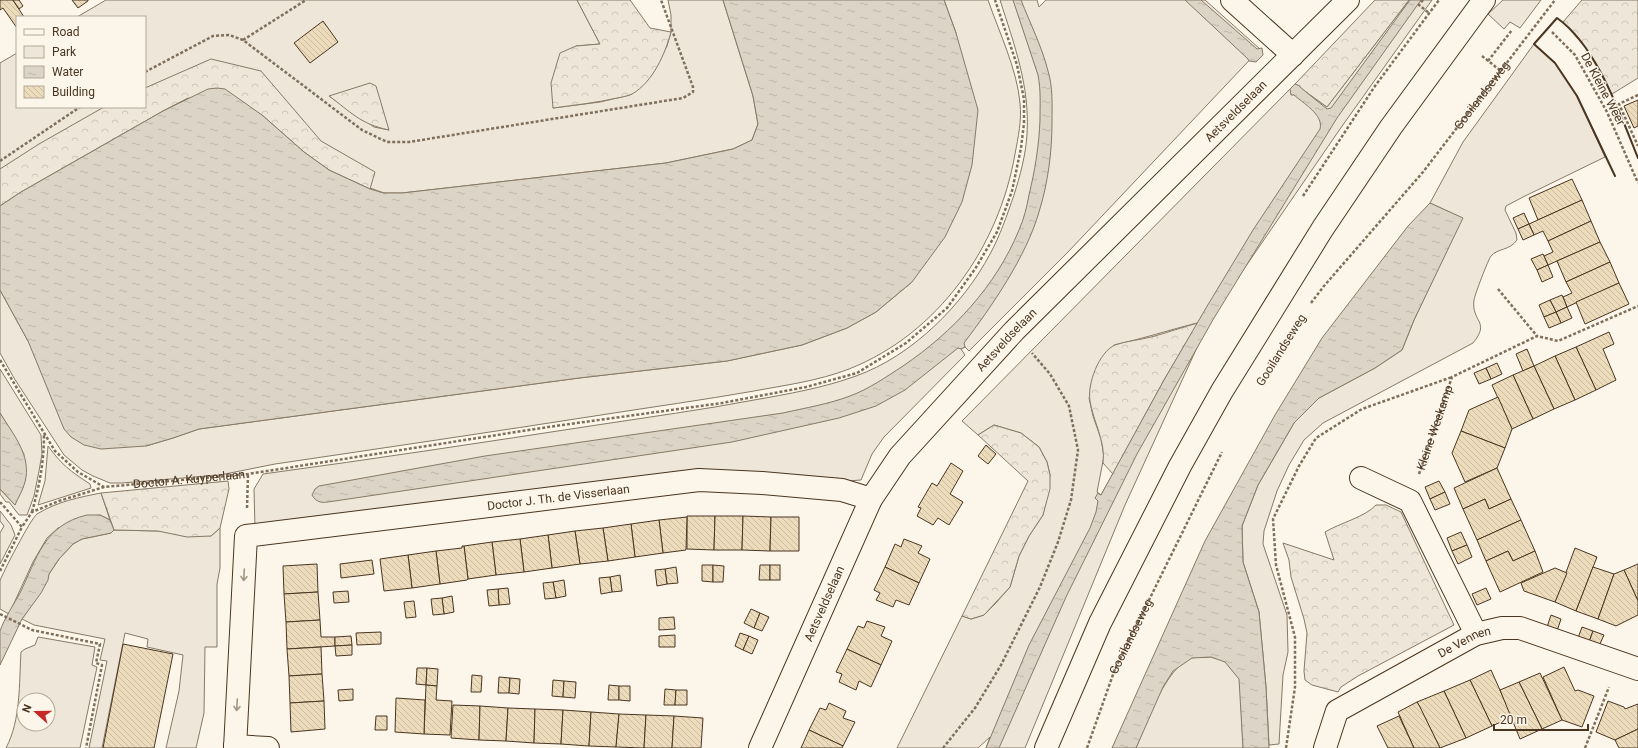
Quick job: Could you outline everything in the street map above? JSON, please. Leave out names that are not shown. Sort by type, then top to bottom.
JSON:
[{"type":"street","points":[[1232,0],[1293,55]]},
{"type":"street","name":"Aetsveldselaan","points":[[760,748],[871,499],[900,456],[1014,331],[1348,0]]},
{"type":"street","points":[[1046,748],[1100,624],[1180,466],[1222,391],[1319,235],[1390,127],[1484,0]]},
{"type":"street","points":[[1361,478],[1410,501],[1476,634]]},
{"type":"street","name":"Doctor J. Th. de Visserlaan","points":[[246,536],[699,480],[762,483],[842,490],[871,499]]},
{"type":"street","points":[[246,536],[235,747],[268,748]]},
{"type":"street","name":"De Vennen","points":[[1325,748],[1337,711],[1476,634],[1502,628],[1520,628],[1628,666]]},
{"type":"path","points":[[243,40],[306,0]]},
{"type":"path","points":[[146,71],[213,36],[229,35],[243,40],[362,130],[387,142],[409,142],[683,98],[693,92],[693,87],[661,0]]},
{"type":"path","points":[[248,474],[548,427],[722,403],[806,387],[857,373],[906,343],[947,308],[975,269],[997,232],[1012,191],[1021,148],[1024,123],[1024,99],[1017,65],[995,0]]},
{"type":"path","points":[[1423,0],[1419,5],[1429,13]]},
{"type":"path","points":[[1303,196],[1375,86],[1439,0]]},
{"type":"path","name":"Gooilandseweg","points":[[1310,305],[1324,286],[1424,172],[1555,0]]},
{"type":"path","points":[[1488,61],[1512,30]]},
{"type":"path","name":"De Kleine Weer","points":[[1552,32],[1575,55],[1579,62],[1607,112],[1638,183]]},
{"type":"path","points":[[1482,56],[1501,72]]},
{"type":"path","points":[[1638,95],[1619,104],[1638,146]]},
{"type":"path","points":[[0,162],[79,108]]},
{"type":"path","points":[[1498,289],[1537,336],[1558,341],[1638,306]]},
{"type":"path","points":[[943,748],[974,708],[1001,666],[1040,587],[1058,542],[1071,500],[1078,450],[1069,406],[1050,374],[1014,331]]},
{"type":"path","name":"Kleine Weekamp","points":[[1410,501],[1452,377],[1537,336]]},
{"type":"path","points":[[0,360],[55,451],[78,472],[104,487]]},
{"type":"path","points":[[1286,748],[1295,687],[1295,637],[1276,564],[1273,519],[1299,466],[1316,438],[1362,408],[1452,377]]},
{"type":"path","points":[[0,571],[22,527],[32,512],[42,473],[44,432]]},
{"type":"path","name":"Gooilandseweg","points":[[1087,748],[1114,668],[1225,446]]},
{"type":"path","name":"Doctor A. Kuyperlaan","points":[[32,512],[59,500],[104,487],[248,474],[246,536]]},
{"type":"path","points":[[0,502],[22,527]]},
{"type":"path","points":[[0,614],[32,630],[100,644],[96,663],[102,665],[86,748]]},
{"type":"path","points":[[1585,748],[1628,666]]},
{"type":"green space","points":[[106,0],[577,0],[600,44],[576,46],[553,108],[600,102],[630,95],[651,76],[667,46],[671,32],[671,15],[668,0],[723,0],[753,96],[758,124],[752,140],[733,149],[666,163],[402,193],[384,193],[356,183],[188,98],[21,192],[0,206],[0,63],[16,54],[16,108],[146,108],[146,16],[79,16]],"holes":[[[329,96],[389,130],[374,127]]]},
{"type":"green space","points":[[577,0],[630,0],[650,28],[671,32],[662,58],[652,75],[632,94],[601,101],[553,108],[551,83],[560,53],[576,46],[600,44]]},
{"type":"green space","points":[[944,0],[988,0],[1007,51],[1018,90],[1020,116],[1015,154],[1007,189],[995,222],[979,254],[959,283],[936,310],[910,334],[881,354],[849,369],[814,380],[790,385],[519,428],[275,464],[220,475],[110,483],[82,470],[64,455],[14,378],[0,353],[0,290],[28,341],[146,446],[199,429],[579,378],[727,361],[802,345],[847,328],[876,312],[912,282],[956,33]]},
{"type":"green space","points":[[1000,0],[1037,0],[1039,7],[1046,0],[1205,0],[1260,49],[1068,252],[969,351],[965,347],[961,349],[965,355],[884,437],[872,454],[861,480],[847,481],[837,478],[835,483],[810,477],[255,528],[254,489],[263,474],[676,413],[780,395],[818,387],[856,376],[897,356],[934,327],[966,292],[994,247],[1014,195],[1024,157],[1027,134],[1026,99],[1020,66]]},
{"type":"green space","points":[[1375,0],[1409,0],[1327,107],[1295,84]]},
{"type":"green space","points":[[1409,0],[1432,0],[1340,129],[1211,317],[1125,505],[1025,748],[986,748],[990,737],[978,748],[897,748],[962,616],[971,619],[984,615],[1010,587],[1019,556],[1029,536],[1043,515],[1050,475],[1047,462],[1039,447],[1021,433],[994,425],[978,435],[962,421],[1295,84],[1327,107]],"holes":[[[1197,323],[1101,495],[1097,492],[1104,456],[1101,439],[1093,416],[1089,398],[1114,345]]]},
{"type":"green space","points":[[1503,0],[1541,0],[1520,28],[1510,22],[1504,29],[1488,14]]},
{"type":"green space","points":[[1582,0],[1638,0],[1638,78],[1612,94],[1586,48],[1563,22]]},
{"type":"green space","points":[[1534,44],[1555,63],[1577,96],[1605,157],[1506,206],[1505,210],[1516,233],[1517,240],[1511,246],[1494,253],[1487,264],[1474,300],[1475,313],[1479,322],[1480,330],[1473,343],[1323,423],[1304,440],[1289,465],[1277,491],[1264,531],[1263,544],[1287,615],[1288,652],[1283,675],[1279,744],[1269,745],[1266,687],[1259,612],[1243,562],[1242,526],[1258,485],[1294,423],[1319,398],[1375,368],[1402,350],[1414,320],[1462,218],[1430,203],[1463,142]]},
{"type":"green space","points":[[211,59],[261,71],[321,141],[375,172],[370,189],[329,170],[304,152],[262,115],[188,98],[21,192],[0,206],[0,169],[39,144],[102,108],[146,108],[146,88]]},
{"type":"green space","points":[[370,83],[376,86],[389,130],[363,121],[329,96]]},
{"type":"green space","points":[[1198,323],[1164,380],[1113,474],[1103,463],[1103,447],[1090,401],[1090,386],[1099,361],[1109,349],[1115,345],[1151,337]]},
{"type":"green space","points":[[0,369],[41,435],[42,454],[34,496],[27,515],[19,515],[9,502],[6,502],[0,494],[0,489],[15,505],[24,454],[0,413]]},
{"type":"green space","points":[[994,425],[1021,433],[1039,447],[1047,462],[1050,475],[1050,489],[1043,515],[1029,536],[1019,556],[1010,587],[984,615],[971,619],[962,616],[1028,481],[978,435]]},
{"type":"green space","points":[[48,446],[62,463],[90,484],[91,488],[38,505],[45,481]]},
{"type":"green space","points":[[228,481],[229,489],[220,528],[211,536],[187,537],[158,531],[114,530],[101,493]]},
{"type":"green space","points":[[101,493],[110,520],[100,515],[58,528],[47,538],[33,562],[9,614],[0,609],[0,581],[23,535],[37,514],[60,503]]},
{"type":"green space","points":[[1376,505],[1386,505],[1401,512],[1454,625],[1358,676],[1341,687],[1338,692],[1312,685],[1305,680],[1304,671],[1307,633],[1291,577],[1289,560],[1283,543],[1334,560],[1325,532],[1366,513]]},
{"type":"green space","points":[[0,511],[11,525],[15,535],[0,564],[0,533],[4,526],[0,521]]},
{"type":"green space","points":[[220,528],[220,568],[217,584],[217,647],[205,647],[204,713],[196,748],[166,748],[179,691],[183,655],[147,647],[148,639],[125,633],[102,748],[89,748],[107,661],[100,660],[105,639],[34,625],[22,619],[45,585],[49,574],[59,559],[73,544],[82,539],[111,533],[114,530],[158,531],[211,536]]},
{"type":"green space","points":[[38,637],[95,647],[92,665],[97,667],[80,748],[6,748],[11,737],[16,717],[16,732],[56,732],[56,692],[19,692],[21,652],[35,645]]},
{"type":"green space","points":[[1211,657],[1225,661],[1240,679],[1243,748],[1136,748],[1158,697],[1174,672],[1183,663],[1192,658]]},
{"type":"water","points":[[723,0],[944,0],[956,33],[978,110],[972,165],[962,202],[945,237],[912,282],[876,312],[847,328],[802,345],[727,361],[579,378],[199,429],[146,446],[101,449],[84,445],[71,437],[64,429],[28,341],[0,290],[0,206],[21,192],[163,111],[208,89],[217,88],[225,89],[262,115],[304,152],[329,170],[370,189],[384,193],[402,193],[666,163],[733,149],[752,140],[758,124],[753,96]]},
{"type":"water","points":[[1013,0],[1021,0],[1043,53],[1051,83],[1052,133],[1049,167],[1039,212],[1026,246],[1017,263],[997,297],[964,343],[965,347],[961,349],[958,348],[905,390],[876,406],[839,418],[732,442],[328,502],[319,502],[312,495],[315,489],[319,486],[485,456],[783,413],[808,408],[842,399],[864,390],[903,366],[921,353],[956,323],[985,289],[1009,251],[1024,217],[1038,149],[1040,92],[1038,75]]},
{"type":"water","points":[[1185,0],[1201,0],[1257,49],[1262,48],[1263,55],[1256,62],[1249,61]]},
{"type":"water","points":[[1410,0],[1421,0],[1337,118],[1214,318],[1137,454],[1066,597],[999,748],[986,748],[1029,645],[1090,528],[1096,512],[1098,501],[1095,498],[1098,493],[1101,495],[1164,380],[1253,230],[1320,129],[1319,119],[1316,114],[1294,95],[1291,95],[1290,89],[1295,84],[1300,86],[1327,109],[1331,108]]},
{"type":"water","points":[[1430,203],[1463,218],[1414,320],[1402,350],[1375,368],[1319,398],[1294,423],[1258,485],[1242,526],[1243,562],[1259,612],[1266,687],[1269,748],[1243,748],[1239,679],[1225,662],[1211,657],[1192,658],[1173,671],[1163,687],[1136,748],[1112,748],[1205,541],[1275,415],[1322,338],[1408,226]]},
{"type":"water","points":[[0,413],[20,446],[26,463],[25,482],[15,505],[0,489]]},
{"type":"water","points":[[87,515],[100,515],[110,520],[114,530],[111,533],[82,539],[73,544],[59,559],[49,574],[48,580],[41,593],[22,619],[0,665],[0,631],[37,556],[51,535],[61,526],[72,520]]},
{"type":"building","points":[[0,0],[13,0],[23,16],[16,16],[16,27],[3,8],[0,10]]},
{"type":"building","points":[[13,0],[19,0],[23,6],[19,9]]},
{"type":"building","points":[[72,0],[88,0],[88,1],[78,8]]},
{"type":"building","points":[[323,21],[338,42],[310,63],[294,43]]},
{"type":"building","points":[[1638,100],[1638,126],[1634,128],[1624,106]]},
{"type":"building","points":[[1572,179],[1582,200],[1538,220],[1529,198]]},
{"type":"building","points":[[1582,200],[1591,221],[1548,241],[1543,231],[1534,235],[1529,224]]},
{"type":"building","points":[[1524,213],[1529,224],[1518,229],[1513,218]]},
{"type":"building","points":[[1591,221],[1600,242],[1548,265],[1544,256],[1553,252],[1548,241]]},
{"type":"building","points":[[1529,224],[1534,235],[1523,240],[1518,229]]},
{"type":"building","points":[[1600,242],[1610,262],[1566,282],[1557,261]]},
{"type":"building","points":[[1543,254],[1548,265],[1537,270],[1531,259]]},
{"type":"building","points":[[1610,262],[1619,283],[1567,307],[1563,297],[1572,293],[1566,282]]},
{"type":"building","points":[[1548,265],[1553,277],[1542,282],[1537,270]]},
{"type":"building","points":[[1619,283],[1629,304],[1585,324],[1576,302]]},
{"type":"building","points":[[1562,295],[1567,307],[1556,312],[1550,300]]},
{"type":"building","points":[[1550,300],[1556,312],[1544,317],[1539,305]]},
{"type":"building","points":[[1567,307],[1572,318],[1561,323],[1556,312]]},
{"type":"building","points":[[1556,312],[1561,323],[1549,328],[1544,317]]},
{"type":"building","points":[[1609,332],[1614,344],[1603,349],[1616,380],[1596,390],[1576,347]]},
{"type":"building","points":[[1576,347],[1596,390],[1575,400],[1555,356]]},
{"type":"building","points":[[1527,349],[1534,366],[1523,371],[1516,354]]},
{"type":"building","points":[[1555,356],[1575,400],[1554,409],[1534,366]]},
{"type":"building","points":[[1497,363],[1502,374],[1491,379],[1486,368]]},
{"type":"building","points":[[1534,366],[1554,409],[1533,419],[1513,375]]},
{"type":"building","points":[[1486,368],[1491,379],[1479,384],[1474,373]]},
{"type":"building","points":[[1513,375],[1533,419],[1512,429],[1492,385]]},
{"type":"building","points":[[1498,397],[1512,429],[1505,448],[1461,431],[1469,410]]},
{"type":"building","points":[[1461,431],[1505,448],[1497,468],[1465,482],[1452,453]]},
{"type":"building","points":[[986,445],[996,454],[988,464],[978,456]]},
{"type":"building","points":[[951,463],[963,471],[950,494],[963,502],[949,525],[938,518],[933,525],[917,516],[921,508],[918,507],[932,483],[937,486]]},
{"type":"building","points":[[1497,468],[1511,499],[1489,509],[1485,499],[1463,509],[1454,488]]},
{"type":"building","points":[[1439,481],[1445,492],[1430,499],[1425,487]]},
{"type":"building","points":[[1445,492],[1450,504],[1435,510],[1430,499]]},
{"type":"building","points":[[1485,499],[1489,509],[1511,499],[1521,520],[1477,540],[1463,509]]},
{"type":"building","points":[[687,516],[715,516],[714,550],[687,549]]},
{"type":"building","points":[[715,516],[743,516],[742,550],[714,550]]},
{"type":"building","points":[[743,516],[771,517],[770,551],[742,550]]},
{"type":"building","points":[[687,517],[686,550],[663,553],[659,520]]},
{"type":"building","points":[[771,517],[799,517],[799,551],[770,551]]},
{"type":"building","points":[[659,520],[663,553],[635,557],[631,524]]},
{"type":"building","points":[[1521,520],[1535,551],[1513,561],[1508,551],[1486,561],[1477,540]]},
{"type":"building","points":[[631,524],[635,557],[608,561],[603,528]]},
{"type":"building","points":[[603,528],[608,561],[580,564],[575,531]]},
{"type":"building","points":[[575,531],[580,564],[552,568],[548,535]]},
{"type":"building","points":[[1461,532],[1467,545],[1452,551],[1447,538]]},
{"type":"building","points":[[548,535],[552,568],[524,572],[520,539]]},
{"type":"building","points":[[520,539],[524,572],[496,575],[492,542]]},
{"type":"building","points":[[904,539],[922,546],[918,553],[930,559],[919,583],[885,567],[895,544],[901,547]]},
{"type":"building","points":[[492,542],[496,575],[468,579],[464,546]]},
{"type":"building","points":[[1467,545],[1472,557],[1458,564],[1452,551]]},
{"type":"building","points":[[462,546],[464,546],[468,579],[440,584],[436,551],[462,548]]},
{"type":"building","points":[[1575,548],[1597,557],[1576,611],[1555,602]]},
{"type":"building","points":[[436,551],[440,584],[412,588],[408,555]]},
{"type":"building","points":[[1508,551],[1513,561],[1535,551],[1543,572],[1500,592],[1486,561]]},
{"type":"building","points":[[408,555],[412,588],[384,591],[380,559]]},
{"type":"building","points":[[372,560],[374,574],[341,578],[340,564]]},
{"type":"building","points":[[317,564],[318,592],[284,594],[283,566]]},
{"type":"building","points":[[1638,564],[1638,601],[1624,570]]},
{"type":"building","points":[[702,565],[713,565],[713,582],[702,581]]},
{"type":"building","points":[[713,565],[724,566],[723,582],[713,582]]},
{"type":"building","points":[[760,565],[770,565],[770,580],[759,580]]},
{"type":"building","points":[[770,565],[780,565],[780,580],[770,580]]},
{"type":"building","points":[[676,567],[678,583],[667,584],[665,569]]},
{"type":"building","points":[[885,567],[919,583],[909,605],[896,600],[893,607],[876,600],[880,593],[874,590]]},
{"type":"building","points":[[1593,567],[1614,574],[1598,619],[1576,611]]},
{"type":"building","points":[[1555,568],[1567,573],[1555,602],[1524,591],[1521,583]]},
{"type":"building","points":[[665,569],[667,584],[657,586],[655,570]]},
{"type":"building","points":[[1624,570],[1638,601],[1638,615],[1616,626],[1598,619],[1614,574]]},
{"type":"building","points":[[620,575],[622,591],[612,592],[610,577]]},
{"type":"building","points":[[610,577],[612,592],[601,594],[599,578]]},
{"type":"building","points":[[564,580],[566,596],[556,598],[553,582]]},
{"type":"building","points":[[553,582],[556,598],[545,599],[543,583]]},
{"type":"building","points":[[508,588],[510,604],[499,605],[498,589]]},
{"type":"building","points":[[1486,588],[1491,599],[1477,605],[1472,594]]},
{"type":"building","points":[[498,589],[499,605],[489,606],[487,590]]},
{"type":"building","points":[[348,591],[349,602],[334,603],[333,592]]},
{"type":"building","points":[[318,592],[320,620],[286,622],[284,594]]},
{"type":"building","points":[[452,596],[454,612],[444,614],[442,598]]},
{"type":"building","points":[[442,598],[444,614],[433,615],[431,599]]},
{"type":"building","points":[[414,601],[416,617],[406,618],[404,602]]},
{"type":"building","points":[[751,609],[760,613],[754,628],[744,623]]},
{"type":"building","points":[[760,613],[769,617],[762,631],[754,628]]},
{"type":"building","points":[[1551,615],[1561,619],[1557,631],[1547,627]]},
{"type":"building","points":[[674,617],[675,629],[659,630],[659,618]]},
{"type":"building","points":[[320,620],[321,637],[335,637],[335,646],[287,649],[286,622]]},
{"type":"building","points":[[867,621],[885,627],[881,636],[892,641],[881,665],[847,649],[858,626],[864,628]]},
{"type":"building","points":[[1582,627],[1593,631],[1589,642],[1578,638]]},
{"type":"building","points":[[1593,631],[1604,635],[1599,646],[1589,642]]},
{"type":"building","points":[[381,632],[381,644],[357,645],[356,633]]},
{"type":"building","points":[[740,633],[749,636],[743,650],[735,646]]},
{"type":"building","points":[[675,635],[675,647],[659,647],[659,636]]},
{"type":"building","points":[[351,636],[352,645],[335,646],[335,637]]},
{"type":"building","points":[[749,636],[758,640],[752,654],[743,650]]},
{"type":"building","points":[[123,644],[173,654],[154,748],[103,748]]},
{"type":"building","points":[[352,645],[352,655],[336,656],[335,646]]},
{"type":"building","points":[[321,647],[322,674],[289,676],[287,649]]},
{"type":"building","points":[[847,649],[881,665],[871,687],[859,681],[856,690],[839,682],[842,674],[836,672]]},
{"type":"building","points":[[1564,667],[1575,691],[1578,690],[1594,696],[1582,727],[1562,720],[1543,677]]},
{"type":"building","points":[[417,668],[427,668],[426,685],[416,684]]},
{"type":"building","points":[[427,668],[438,669],[437,686],[426,685]]},
{"type":"building","points":[[1491,670],[1512,717],[1492,726],[1470,680]]},
{"type":"building","points":[[1540,673],[1562,720],[1542,729],[1519,682]]},
{"type":"building","points":[[322,674],[324,701],[290,703],[289,676]]},
{"type":"building","points":[[472,675],[482,676],[481,692],[471,692]]},
{"type":"building","points":[[499,677],[510,678],[509,693],[498,693]]},
{"type":"building","points":[[510,678],[520,679],[519,694],[509,693]]},
{"type":"building","points":[[553,680],[564,681],[563,697],[552,696]]},
{"type":"building","points":[[1470,680],[1492,726],[1466,738],[1444,691]]},
{"type":"building","points":[[564,681],[576,682],[575,698],[563,697]]},
{"type":"building","points":[[1519,682],[1542,729],[1520,739],[1500,690]]},
{"type":"building","points":[[426,685],[437,686],[436,700],[452,701],[450,735],[424,734]]},
{"type":"building","points":[[609,685],[619,686],[619,700],[608,700]]},
{"type":"building","points":[[619,686],[630,686],[630,701],[619,700]]},
{"type":"building","points":[[353,689],[353,700],[339,701],[338,690]]},
{"type":"building","points":[[665,689],[676,690],[675,705],[664,705]]},
{"type":"building","points":[[676,690],[687,690],[687,705],[675,705]]},
{"type":"building","points":[[1444,691],[1466,738],[1440,748],[1417,702]]},
{"type":"building","points":[[396,698],[425,700],[424,734],[395,732]]},
{"type":"building","points":[[324,701],[325,729],[291,732],[290,703]]},
{"type":"building","points":[[1608,701],[1624,707],[1625,709],[1638,704],[1638,729],[1615,740],[1596,732]]},
{"type":"building","points":[[1417,702],[1440,748],[1414,748],[1398,712]]},
{"type":"building","points":[[829,703],[846,711],[843,718],[855,722],[843,746],[809,730],[820,708],[826,710]]},
{"type":"building","points":[[453,705],[480,706],[479,740],[451,738]]},
{"type":"building","points":[[480,706],[508,708],[506,741],[479,740]]},
{"type":"building","points":[[508,708],[535,709],[534,743],[506,741]]},
{"type":"building","points":[[535,709],[563,710],[561,744],[534,743]]},
{"type":"building","points":[[563,710],[591,712],[589,746],[561,744]]},
{"type":"building","points":[[591,712],[619,714],[616,747],[589,746]]},
{"type":"building","points":[[619,714],[646,715],[644,748],[616,747]]},
{"type":"building","points":[[646,715],[674,716],[672,748],[644,748]]},
{"type":"building","points":[[376,716],[387,716],[387,730],[375,730]]},
{"type":"building","points":[[674,716],[703,718],[701,748],[672,748]]},
{"type":"building","points":[[1399,716],[1414,748],[1388,748],[1377,726]]},
{"type":"building","points":[[1638,729],[1638,748],[1619,748],[1615,740]]},
{"type":"building","points":[[809,730],[843,746],[842,748],[801,748]]},
{"type":"wall","points":[[1615,176],[1577,96],[1555,63],[1534,44],[1557,18],[1571,30],[1584,46],[1606,82],[1638,158]]}]
